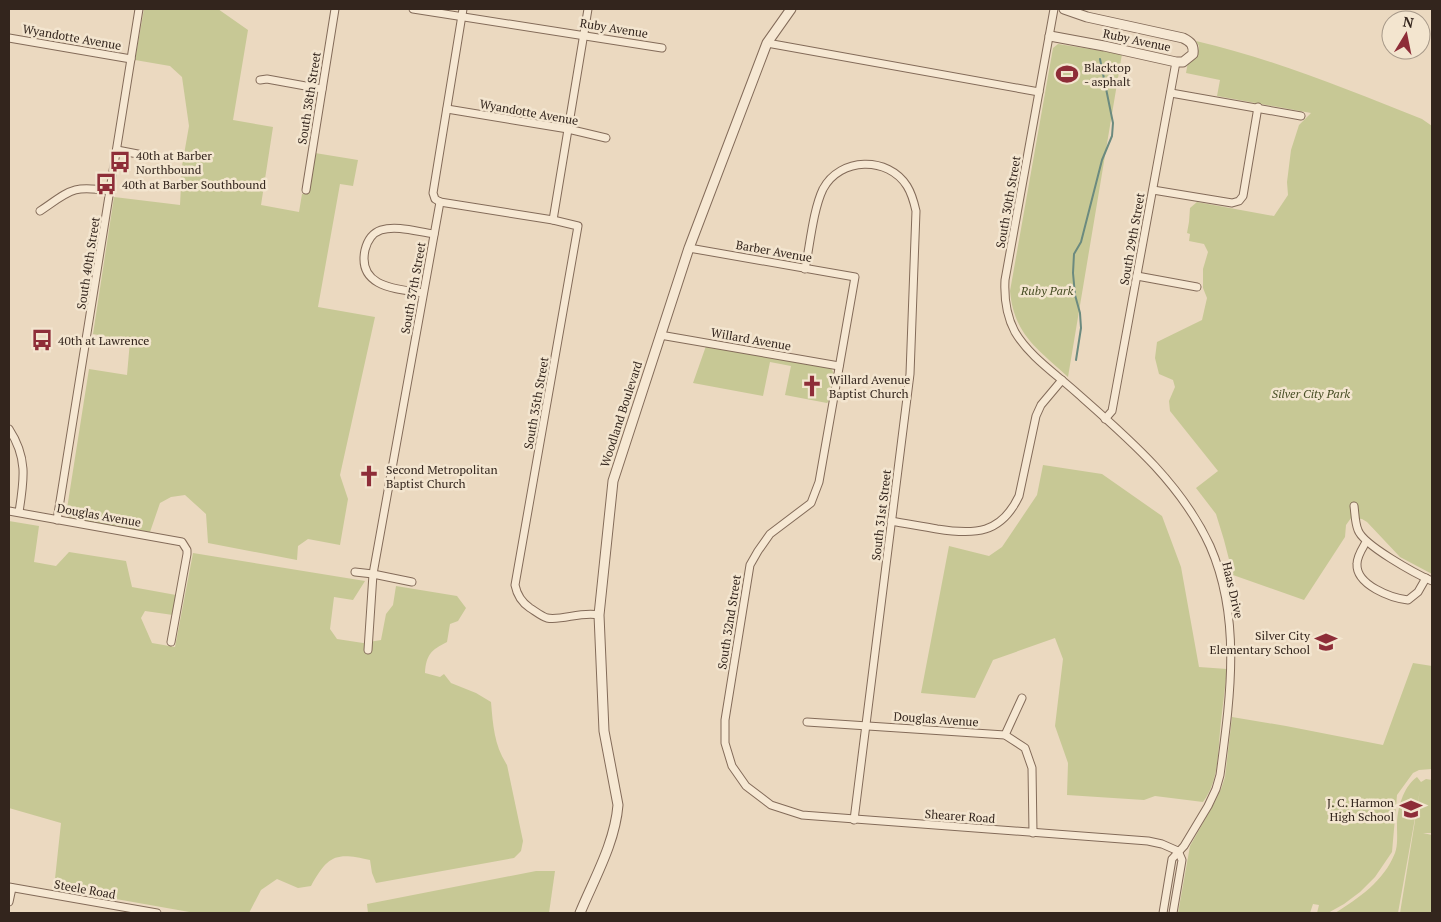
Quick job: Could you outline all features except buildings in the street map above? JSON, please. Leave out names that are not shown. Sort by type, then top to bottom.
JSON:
[{"type":"street","name":"South 40th Street","points":[[57,520],[140,9]]},
{"type":"street","name":"South 38th Street","points":[[306,190],[335,9]]},
{"type":"street","name":"Ruby Avenue","points":[[413,9],[662,48]]},
{"type":"street","name":"South 37th Street","points":[[368,650],[373,574],[440,202],[435,199],[433,193],[464,9]]},
{"type":"street","points":[[440,202],[553,220],[588,9]]},
{"type":"street","name":"Woodland Boulevard","points":[[580,913],[606,851],[615,824],[618,805],[604,731],[599,615],[613,481],[689,248],[767,43],[791,9]]},
{"type":"street","name":"South 30th Street","points":[[1054,9],[1005,280],[1004,296],[1009,320],[1016,333],[1031,352],[1062,380]]},
{"type":"street","name":"Ruby Avenue","points":[[1050,36],[1176,62],[1183,62],[1193,54],[1194,47],[1190,41],[1183,38],[1087,17],[1064,9]]},
{"type":"street","name":"Wyandotte Avenue","points":[[9,38],[132,59]]},
{"type":"street","points":[[767,43],[1039,92]]},
{"type":"street","name":"South 29th Street","points":[[1105,419],[1112,411],[1176,62]]},
{"type":"street","points":[[260,80],[267,79],[322,89]]},
{"type":"street","points":[[1171,93],[1301,116]]},
{"type":"street","points":[[1153,190],[1232,203],[1239,201],[1243,196],[1258,107]]},
{"type":"street","name":"Wyandotte Avenue","points":[[447,109],[568,129],[606,138]]},
{"type":"street","points":[[118,150],[148,156]]},
{"type":"street","name":"South 31st Street","points":[[805,268],[818,204],[824,188],[833,176],[848,167],[876,164],[890,169],[906,185],[913,198],[916,211],[910,374],[854,820]]},
{"type":"street","points":[[40,211],[68,192],[77,189],[88,188],[110,191]]},
{"type":"street","name":"South 35th Street","points":[[553,220],[578,226],[515,585],[517,595],[525,605],[547,618],[582,613],[599,615]]},
{"type":"street","points":[[423,293],[391,288],[377,283],[365,267],[365,251],[367,244],[379,230],[395,228],[434,234]]},
{"type":"street","name":"Barber Avenue","points":[[689,248],[855,277]]},
{"type":"street","points":[[1137,276],[1197,287]]},
{"type":"street","name":"South 32nd Street","points":[[746,786],[732,766],[725,743],[725,720],[750,565],[770,534],[811,503],[822,470],[855,277]]},
{"type":"street","name":"Willard Avenue","points":[[660,335],[839,366]]},
{"type":"street","points":[[891,521],[956,532],[980,532],[1001,521],[1014,506],[1022,482],[1036,416],[1041,405],[1062,380]]},
{"type":"street","name":"Haas Drive","points":[[1062,380],[1152,463],[1188,505],[1210,548],[1220,573],[1225,595],[1232,651],[1220,775],[1208,806],[1184,846],[1172,859],[1163,909]]},
{"type":"street","points":[[9,429],[18,445],[24,471],[19,512]]},
{"type":"street","points":[[1354,506],[1358,530],[1366,542],[1429,579],[1408,600],[1397,599],[1373,588],[1360,576],[1357,569],[1359,555],[1366,542]]},
{"type":"street","name":"Douglas Avenue","points":[[9,511],[176,540],[184,545],[187,554],[171,642]]},
{"type":"street","points":[[355,572],[412,582]]},
{"type":"street","points":[[1022,698],[1005,735],[1025,748],[1032,768],[1033,833]]},
{"type":"street","name":"Douglas Avenue","points":[[808,722],[1005,735]]},
{"type":"street","name":"Shearer Road","points":[[746,786],[771,805],[802,815],[1148,841],[1162,844],[1178,851]]},
{"type":"street","points":[[1174,910],[1182,860],[1178,851]]},
{"type":"street","points":[[9,902],[10,888]]},
{"type":"street","name":"Steele Road","points":[[10,888],[116,910],[156,913]]},
{"type":"green space","points":[[144,9],[218,9],[248,30],[233,120],[273,127],[261,205],[299,212],[302,194],[309,193],[315,153],[358,160],[353,186],[340,184],[318,307],[375,317],[340,475],[348,499],[340,545],[308,539],[298,546],[297,560],[208,543],[206,514],[185,495],[171,497],[160,503],[150,532],[69,519],[66,515],[89,369],[127,375],[130,341],[93,334],[114,197],[180,205],[182,166],[189,126],[182,77],[170,66],[135,60]]},
{"type":"green space","name":"Silver City Park","points":[[1196,41],[1225,48],[1310,76],[1422,119],[1432,126],[1432,574],[1400,557],[1367,522],[1362,519],[1351,518],[1346,525],[1345,537],[1304,600],[1233,575],[1216,514],[1196,488],[1218,471],[1170,411],[1169,401],[1175,387],[1173,380],[1159,374],[1155,358],[1157,342],[1202,320],[1207,298],[1203,288],[1203,269],[1208,252],[1204,244],[1189,241],[1190,234],[1187,233],[1190,208],[1197,202],[1274,216],[1288,195],[1287,182],[1291,150],[1299,125],[1311,113],[1217,96],[1220,80],[1186,73],[1188,62],[1197,58],[1199,46]]},
{"type":"green space","name":"Ruby Park","points":[[1058,44],[1122,54],[1068,377],[1029,340],[1022,330],[1012,306],[1010,291],[1053,48]]},
{"type":"green space","points":[[706,346],[831,368],[834,374],[829,401],[827,403],[785,395],[791,366],[770,362],[763,396],[693,383]]},
{"type":"green space","points":[[1043,465],[1102,474],[1162,516],[1181,567],[1199,667],[1227,669],[1218,759],[1212,786],[1203,802],[1155,796],[1144,800],[1067,795],[1068,763],[1055,726],[1063,659],[1055,638],[993,660],[975,698],[921,693],[949,546],[989,556],[1002,547],[1037,495]]},
{"type":"green space","points":[[9,521],[39,526],[34,562],[56,566],[69,552],[126,561],[132,587],[176,595],[173,615],[145,611],[141,618],[152,643],[175,647],[193,553],[365,581],[353,600],[334,597],[330,629],[337,639],[363,643],[381,640],[386,614],[393,605],[396,586],[457,596],[466,608],[458,621],[450,624],[447,642],[428,657],[425,673],[440,677],[444,674],[451,683],[476,693],[491,702],[495,735],[499,750],[507,765],[523,841],[521,851],[514,858],[376,883],[370,860],[349,856],[334,858],[323,868],[311,886],[298,888],[277,879],[261,890],[249,913],[195,913],[54,888],[61,823],[9,808]]},
{"type":"green space","points":[[1413,663],[1432,666],[1432,769],[1419,770],[1413,773],[1397,795],[1392,852],[1375,877],[1360,892],[1328,913],[1317,913],[1319,905],[1313,904],[1310,913],[1178,913],[1190,846],[1213,805],[1225,777],[1232,717],[1383,745]]},
{"type":"green space","points":[[1417,777],[1421,782],[1426,779],[1432,780],[1432,833],[1423,833],[1432,835],[1432,913],[1400,913],[1420,790],[1398,913],[1335,913],[1370,888],[1390,863],[1397,847],[1397,819],[1400,806],[1408,786]]},
{"type":"green space","points":[[536,871],[555,871],[549,913],[368,913],[367,904]]},
{"type":"waterway","points":[[1076,360],[1081,328],[1080,313],[1075,295],[1074,254],[1081,242],[1102,160],[1112,136],[1113,123],[1100,59]]},
{"type":"place","name":"Blacktop - asphalt","points":[[1067,74]]},
{"type":"place","name":"40th at Barber Northbound","points":[[120,162]]},
{"type":"place","name":"40th at Barber Southbound","points":[[106,184]]},
{"type":"place","name":"40th at Lawrence","points":[[42,340]]},
{"type":"place","name":"Willard Avenue Baptist Church","points":[[812,386]]},
{"type":"place","name":"Second Metropolitan Baptist Church","points":[[369,476]]},
{"type":"place","name":"Silver City Elementary School","points":[[1326,642]]},
{"type":"place","name":"J. C. Harmon High School","points":[[1411,809]]}]
